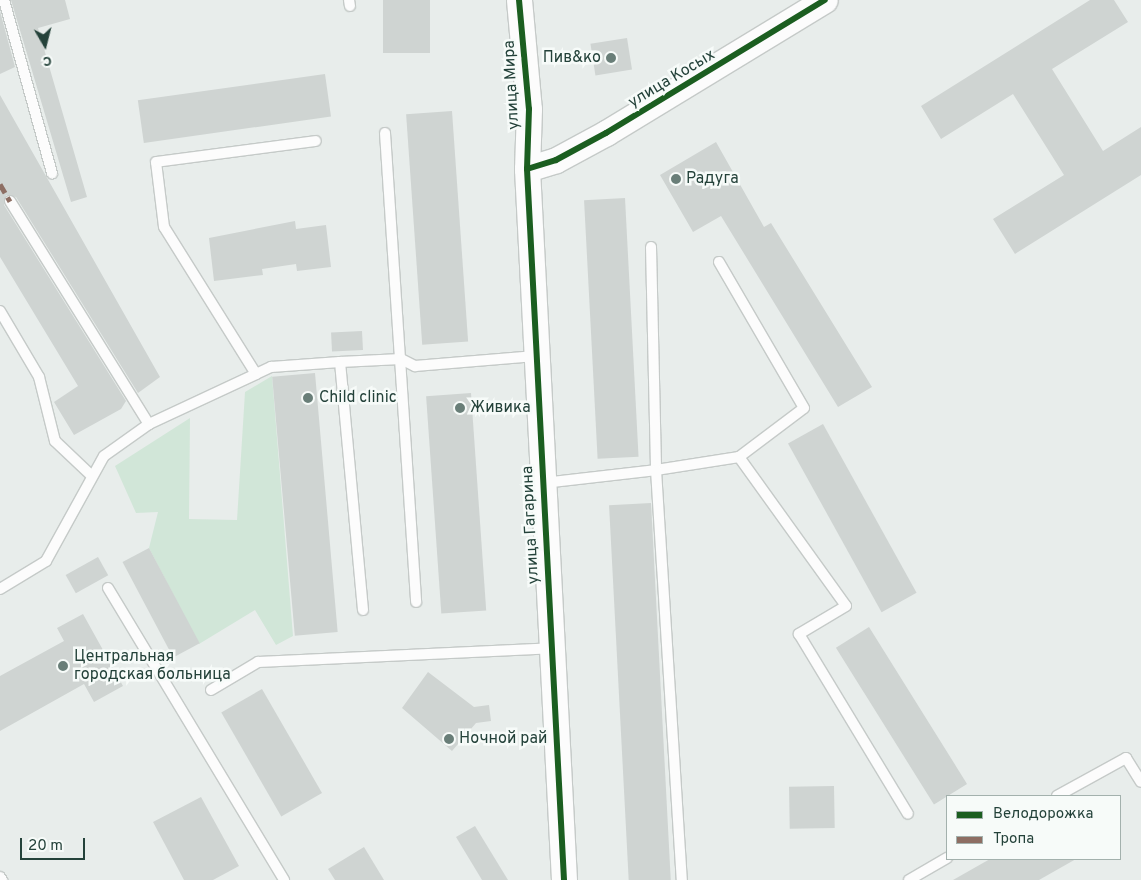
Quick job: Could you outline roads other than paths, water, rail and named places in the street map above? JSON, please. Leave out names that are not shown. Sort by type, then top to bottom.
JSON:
[{"type":"street","name":"улица Мира","points":[[519,0],[529,109],[527,169]]},
{"type":"street","name":"улица Косых","points":[[527,169],[556,160],[606,134],[825,0]]},
{"type":"street","name":"улица Гагарина","points":[[527,169],[564,880]]},
{"type":"lane","points":[[4,0],[52,173]]},
{"type":"lane","points":[[384,133],[401,359],[416,602]]},
{"type":"lane","points":[[256,374],[164,227],[156,162],[316,141]]},
{"type":"lane","points":[[10,201],[149,424]]},
{"type":"lane","points":[[650,248],[656,470],[682,880]]},
{"type":"lane","points":[[543,483],[656,470],[739,457],[804,408],[719,262]]},
{"type":"lane","points":[[0,311],[39,377],[55,440],[92,476]]},
{"type":"lane","points":[[0,589],[46,560],[104,456],[149,424],[271,367],[401,359],[415,366],[536,356]]},
{"type":"lane","points":[[340,362],[363,610]]},
{"type":"lane","points":[[739,457],[846,606],[799,634],[908,814]]},
{"type":"lane","points":[[108,588],[284,880]]},
{"type":"lane","points":[[211,690],[258,662],[552,648]]},
{"type":"lane","points":[[1059,795],[1126,758],[1141,782]]},
{"type":"lane","points":[[909,880],[946,859]]},
{"type":"place","name":"Пив&ко","points":[[611,58]]},
{"type":"place","name":"Радуга","points":[[676,179]]},
{"type":"place","name":"Child clinic","points":[[308,398]]},
{"type":"place","name":"Живика","points":[[460,408]]},
{"type":"place","name":"Центральная городская больница","points":[[63,666]]},
{"type":"place","name":"Ночной рай","points":[[449,739]]}]
